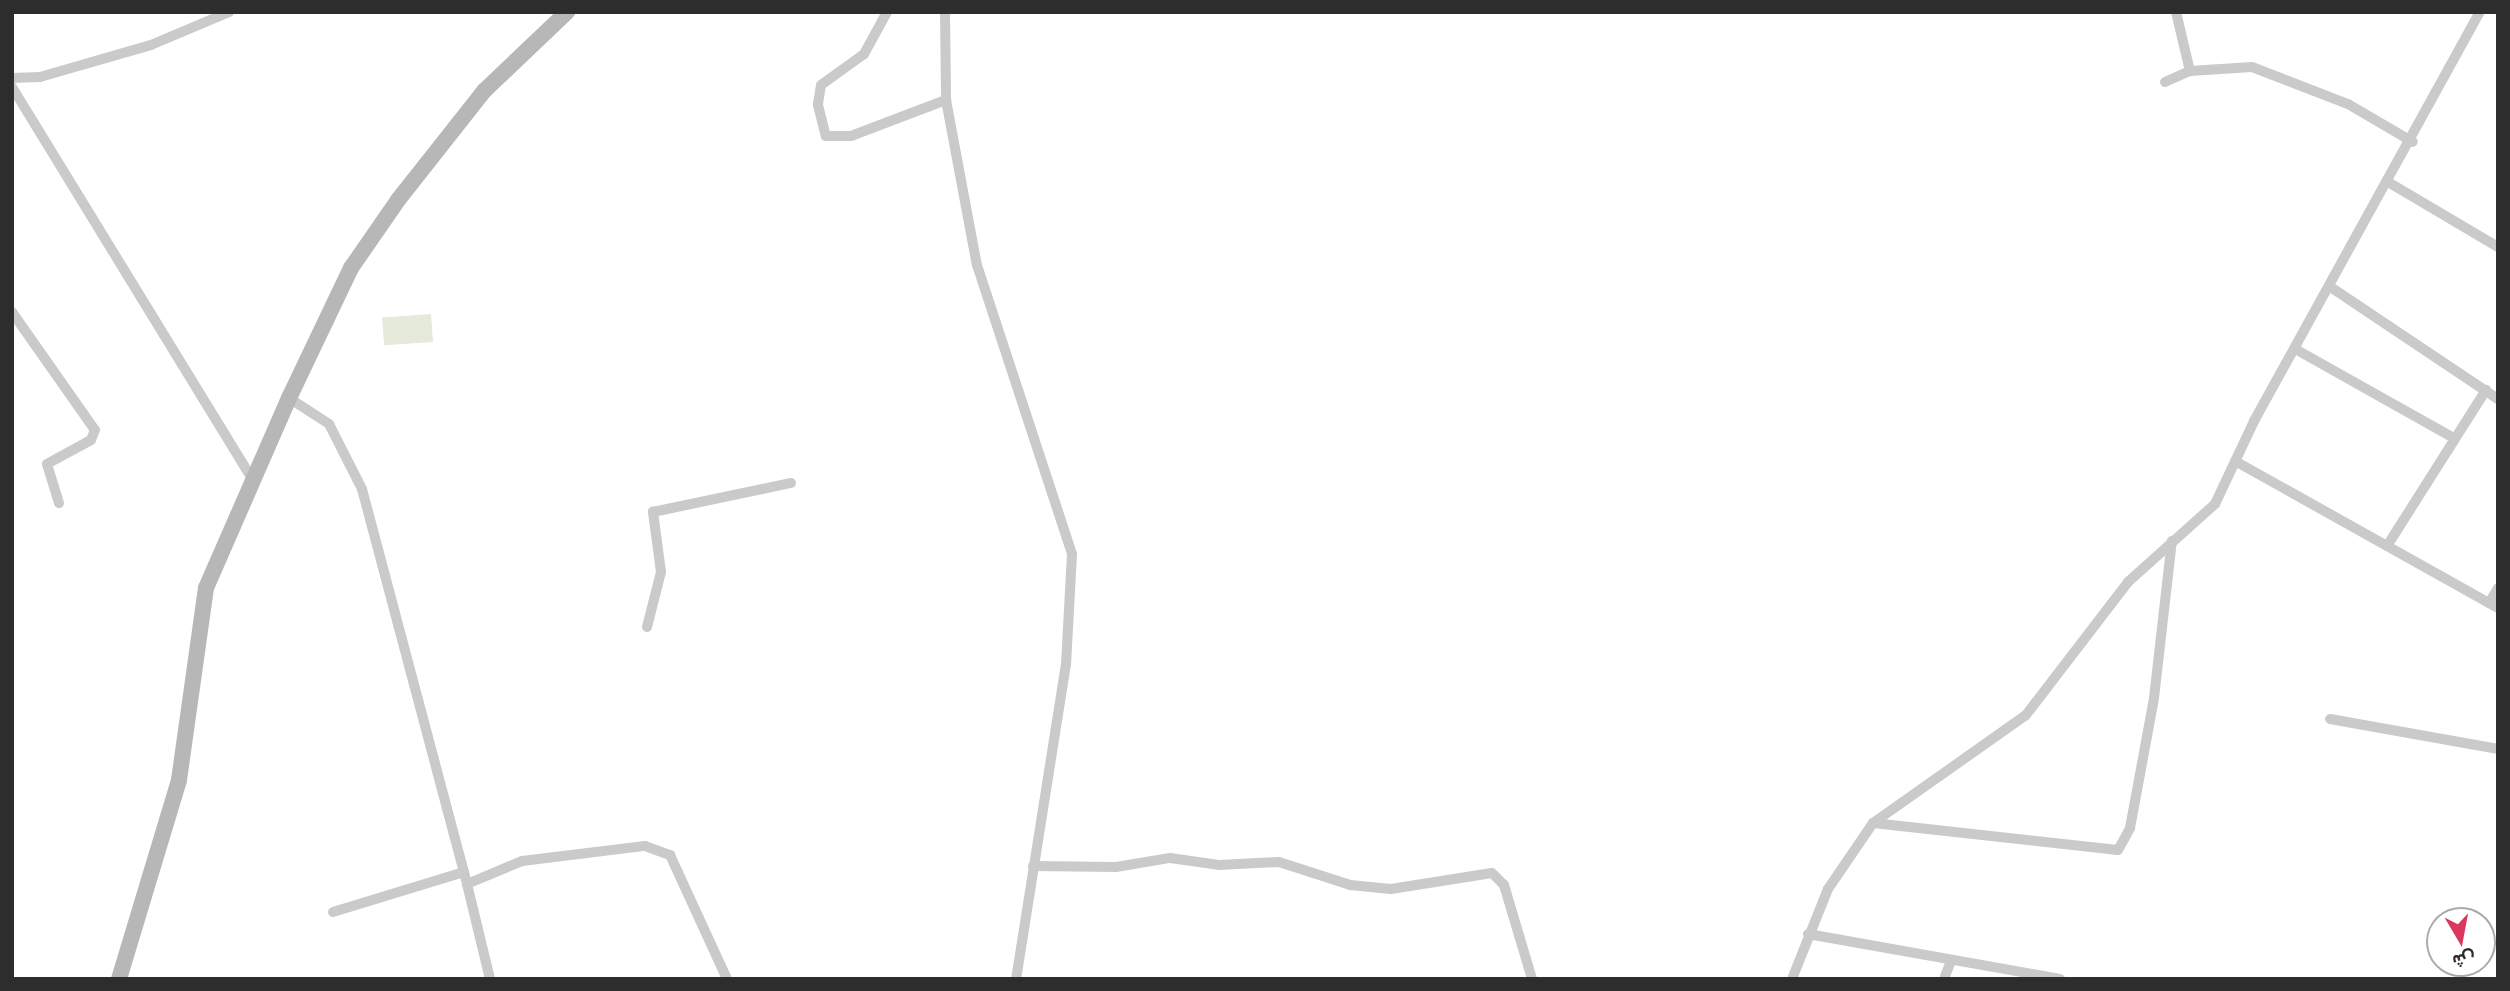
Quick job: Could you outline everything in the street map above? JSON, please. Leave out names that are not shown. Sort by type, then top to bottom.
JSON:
[{"type":"street","points":[[12,78],[40,76],[151,45],[229,12]]},
{"type":"street","points":[[119,979],[180,780],[203,598],[289,398],[351,268],[398,200],[484,91],[567,12]]},
{"type":"street","points":[[887,12],[864,54],[821,85],[818,105],[826,135],[850,136],[946,100]]},
{"type":"street","points":[[945,12],[946,100],[977,265],[1073,554],[1066,664],[1016,979]]},
{"type":"street","points":[[2176,12],[2190,71]]},
{"type":"street","points":[[1792,979],[1828,889],[1873,823],[2026,715],[2106,607],[2172,541],[2214,504],[2388,182],[2413,142],[2480,12]]},
{"type":"street","points":[[2165,82],[2190,71],[2252,68],[2348,104],[2413,142]]},
{"type":"street","points":[[12,87],[253,480]]},
{"type":"street","points":[[2388,182],[2498,247]]},
{"type":"street","points":[[2333,288],[2498,399]]},
{"type":"street","points":[[12,312],[95,430],[91,440],[47,464],[59,503]]},
{"type":"street","points":[[2298,351],[2454,438]]},
{"type":"street","points":[[2387,546],[2486,390]]},
{"type":"street","points":[[289,398],[329,424],[362,489],[490,979]]},
{"type":"street","points":[[2235,461],[2493,606],[2498,588]]},
{"type":"street","points":[[647,626],[661,572],[653,512],[791,483]]},
{"type":"street","points":[[1873,823],[2118,850],[2130,828],[2154,698],[2172,541]]},
{"type":"street","points":[[2330,719],[2498,749]]},
{"type":"street","points":[[467,884],[522,861],[658,848],[675,863],[727,979]]},
{"type":"street","points":[[1033,866],[1116,867],[1170,858],[1219,865],[1279,862],[1350,885],[1391,889],[1492,873],[1508,897],[1532,979]]},
{"type":"street","points":[[333,912],[464,872]]},
{"type":"street","points":[[1808,934],[2060,979]]},
{"type":"street","points":[[1944,979],[1951,961]]},
{"type":"shaded area","points":[[431,314],[433,342],[384,345],[382,317]]}]
